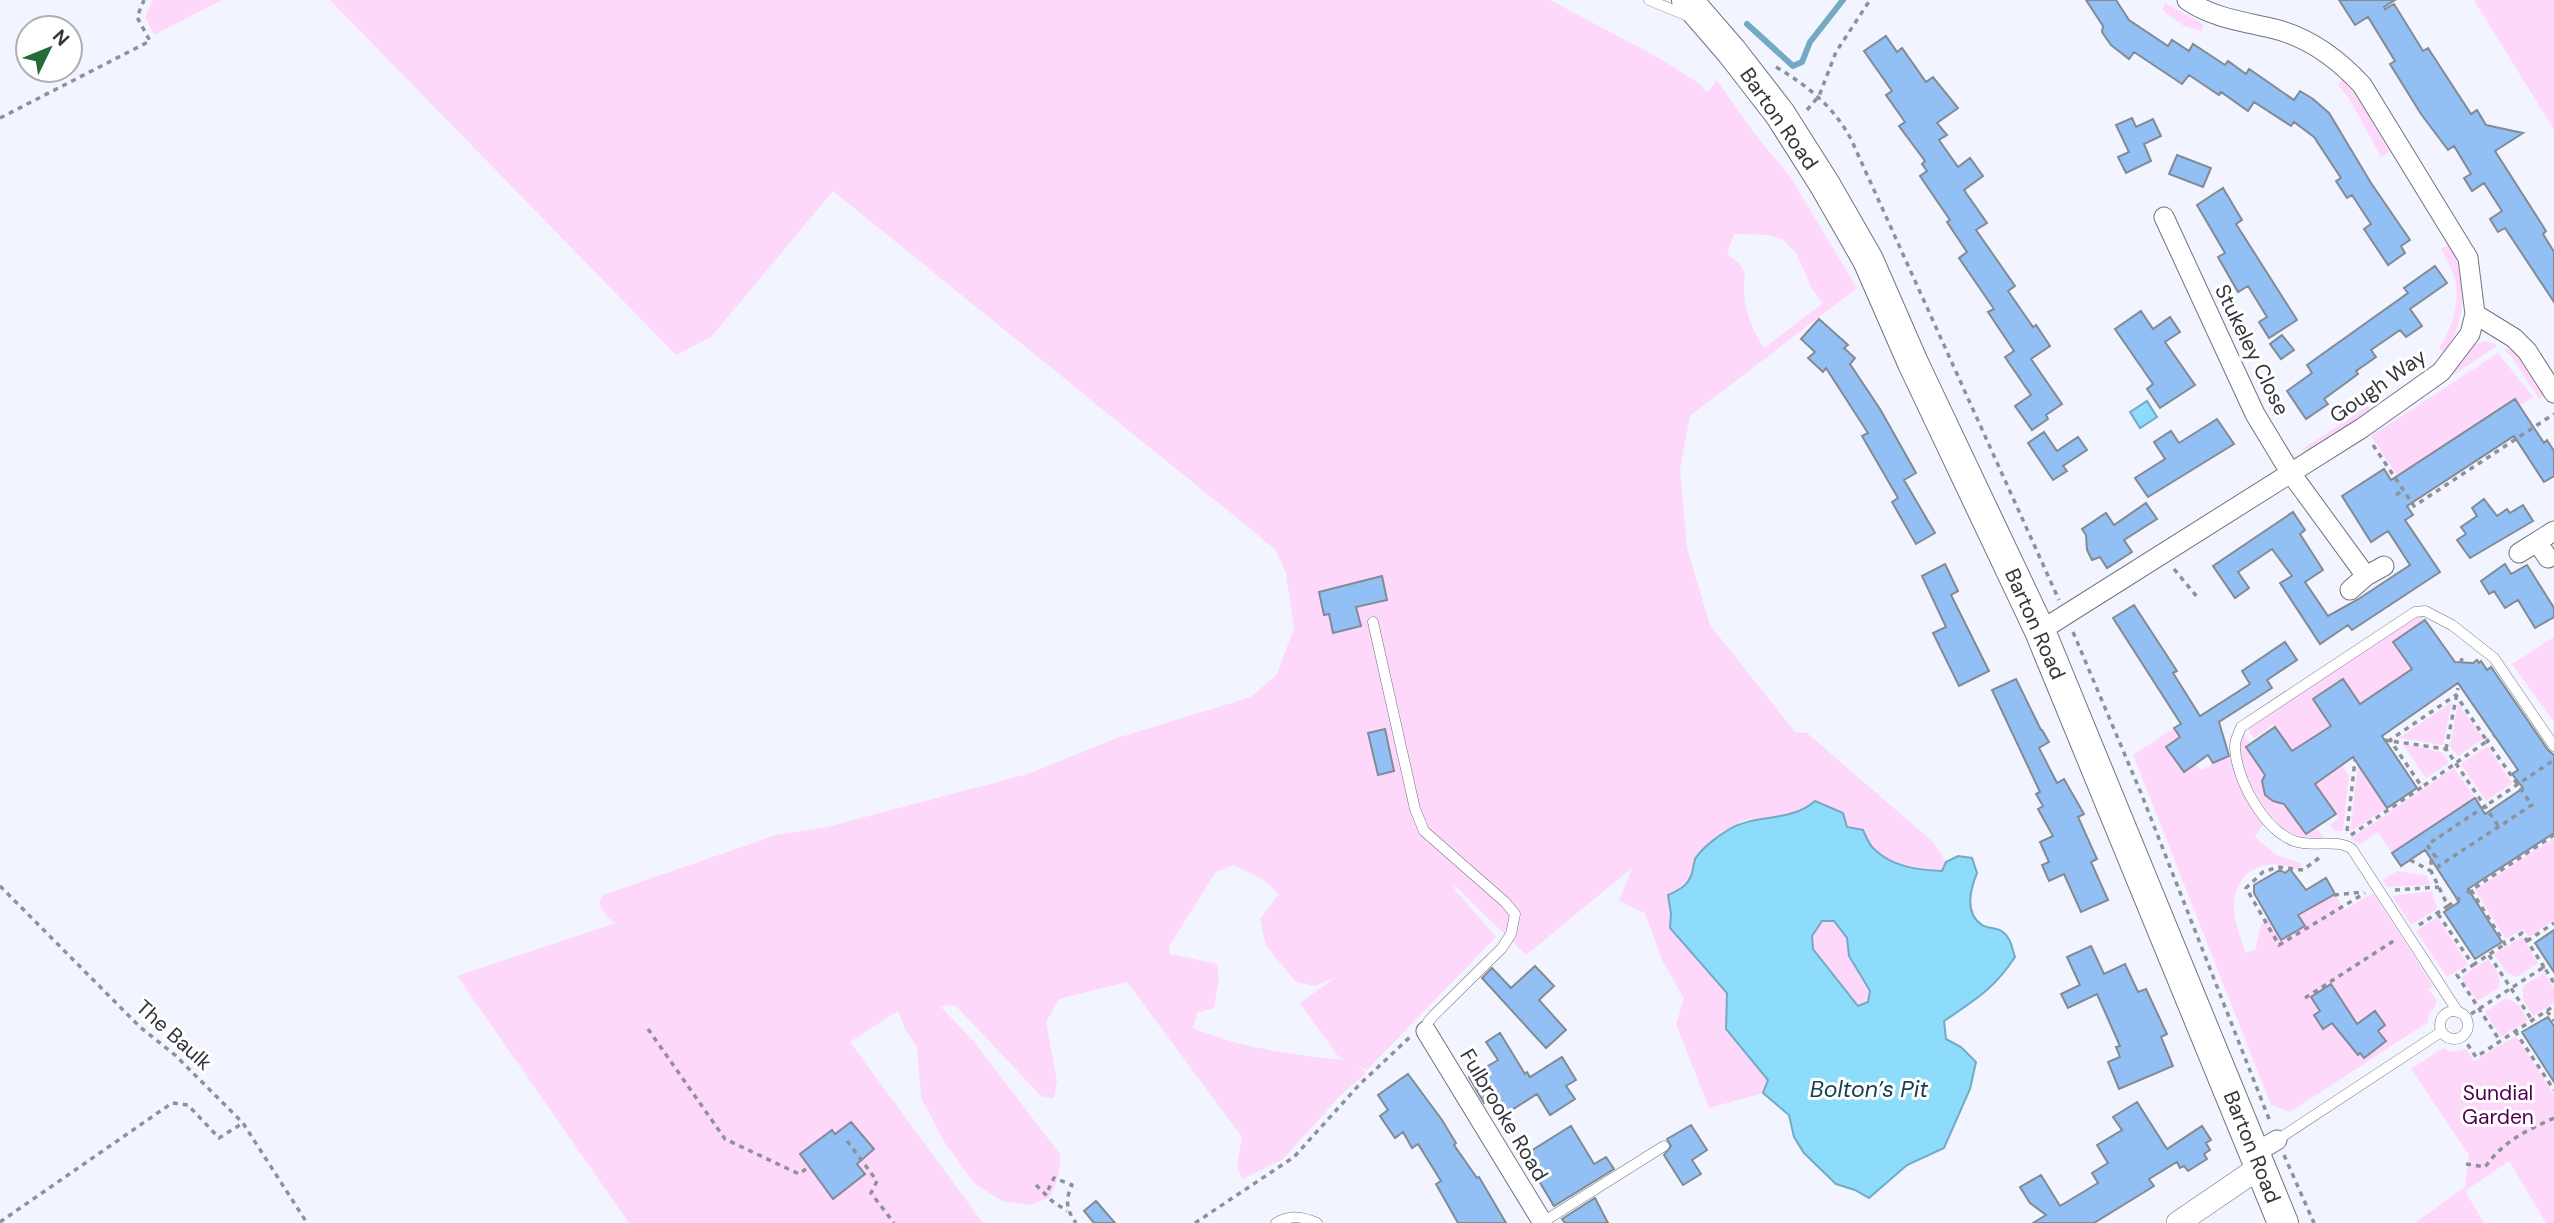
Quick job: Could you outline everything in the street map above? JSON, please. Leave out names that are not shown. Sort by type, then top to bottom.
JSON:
[{"type":"main road","name":"Barton Road","points":[[1686,0],[1732,52],[1790,130],[1868,260],[1913,363],[2040,631],[2264,1153],[2283,1223]]},
{"type":"street","points":[[2187,0],[2225,17],[2297,37],[2342,64],[2362,85],[2468,258],[2475,314],[2514,338],[2527,351],[2554,393]]},
{"type":"street","name":"Stukeley Close","points":[[2164,217],[2170,249],[2255,414],[2290,472],[2375,571],[2350,590]]},
{"type":"street","name":"Gough Way","points":[[2040,631],[2362,428],[2441,372],[2470,334],[2475,314]]},
{"type":"street","points":[[2519,553],[2542,550],[2554,531]]},
{"type":"street","name":"Fulbrooke Road","points":[[1426,1031],[1543,1223]]},
{"type":"street","points":[[2178,1223],[2264,1153]]},
{"type":"lane","points":[[1649,0],[1708,24]]},
{"type":"lane","points":[[2458,1012],[2448,1012],[2440,1022],[2441,1032],[2449,1038],[2462,1036],[2468,1023],[2466,1018],[2458,1012],[2353,849],[2337,839],[2302,844],[2279,832],[2258,810],[2246,789],[2234,746],[2241,727],[2415,612],[2425,611],[2452,625],[2494,658],[2554,746]]},
{"type":"lane","points":[[1373,622],[1415,809],[1424,831],[1515,914],[1511,934],[1502,948],[1434,1014],[1426,1031]]},
{"type":"lane","points":[[2264,1153],[2441,1032]]},
{"type":"lane","points":[[1543,1223],[1664,1146]]},
{"type":"lane","points":[[1276,1223],[1300,1217],[1317,1223]]},
{"type":"path","points":[[0,118],[150,41],[137,17],[144,0]]},
{"type":"path","points":[[1790,130],[1819,96],[1836,52],[1870,0]]},
{"type":"path","points":[[1770,63],[1819,96],[1840,118],[1862,162]]},
{"type":"path","points":[[2362,428],[2414,506],[2451,479],[2554,414]]},
{"type":"path","points":[[2396,495],[2403,490]]},
{"type":"path","points":[[2163,553],[2198,597]]},
{"type":"path","points":[[2446,749],[2458,688]]},
{"type":"path","points":[[2390,740],[2456,695]]},
{"type":"path","points":[[2431,871],[2532,805],[2456,695]]},
{"type":"path","points":[[2366,892],[2279,945],[2246,888],[2263,872],[2278,867],[2303,870],[2337,839],[2351,835],[2494,736]]},
{"type":"path","points":[[2384,740],[2446,749],[2499,827]]},
{"type":"path","points":[[2390,740],[2422,787]]},
{"type":"path","points":[[2347,834],[2355,760]]},
{"type":"path","points":[[2448,906],[2431,871],[2431,861],[2436,857],[2427,845],[2554,761]]},
{"type":"path","points":[[2505,944],[2469,892],[2554,835]]},
{"type":"path","points":[[2410,860],[2431,871]]},
{"type":"path","name":"The Baulk","points":[[0,886],[140,1027],[175,1055],[243,1123],[307,1223]]},
{"type":"path","points":[[2305,998],[2460,898]]},
{"type":"path","points":[[2437,913],[2473,965]]},
{"type":"path","points":[[2527,941],[2554,923]]},
{"type":"path","points":[[2500,1041],[2458,975],[2522,933],[2546,965],[2554,983]]},
{"type":"path","points":[[2489,955],[2532,1020]]},
{"type":"path","points":[[2480,1008],[2546,965]]},
{"type":"path","points":[[2462,1036],[2476,1056],[2554,1006]]},
{"type":"path","points":[[2547,1011],[2554,1020]]},
{"type":"path","points":[[648,1029],[725,1139],[799,1174],[806,1169]]},
{"type":"path","points":[[1195,1223],[1294,1157],[1359,1085],[1417,1030],[1426,1031]]},
{"type":"path","points":[[2515,1031],[2553,1087]]},
{"type":"path","points":[[0,1222],[172,1103],[188,1105],[219,1138],[243,1123]]},
{"type":"path","points":[[2466,1164],[2485,1167],[2511,1139],[2554,1118]]},
{"type":"path","points":[[848,1141],[877,1181],[871,1193],[894,1223]]},
{"type":"path","points":[[2264,1153],[2314,1223]]},
{"type":"path","points":[[1048,1190],[1054,1178],[1072,1185],[1066,1198],[1069,1213]]},
{"type":"path","points":[[1036,1185],[1069,1213],[1076,1223]]},
{"type":"green space","points":[[153,0],[222,0],[154,35],[145,17]]},
{"type":"green space","points":[[330,0],[1550,0],[1659,58],[1700,84],[1707,93],[1717,80],[1751,129],[1791,178],[1857,288],[1690,416],[1680,469],[1687,548],[1710,625],[1795,732],[1807,733],[1933,842],[1946,862],[1943,871],[1916,868],[1889,860],[1872,847],[1863,830],[1847,827],[1843,813],[1823,804],[1784,816],[1745,820],[1727,830],[1695,859],[1691,880],[1668,895],[1670,928],[1728,993],[1726,1029],[1768,1080],[1763,1093],[1709,1108],[1676,1024],[1684,999],[1662,960],[1645,913],[1619,901],[1632,868],[1526,955],[1454,885],[1455,890],[1496,937],[1367,1070],[1359,1066],[1366,1073],[1340,1096],[1283,1159],[1243,1179],[1237,1167],[1242,1137],[1127,982],[1059,999],[1046,1022],[1057,1081],[1054,1098],[1042,1097],[955,1005],[940,1006],[974,1042],[1060,1154],[1058,1177],[1049,1198],[1030,1205],[1002,1201],[975,1184],[945,1143],[921,1098],[917,1047],[904,1027],[898,1011],[850,1042],[983,1223],[629,1223],[457,976],[616,923],[608,918],[599,904],[603,895],[776,835],[827,827],[1031,773],[1114,739],[1251,697],[1277,674],[1294,628],[1286,573],[1275,549],[833,191],[711,337],[676,355]],"holes":[[[1734,234],[1767,235],[1782,239],[1796,253],[1812,289],[1823,303],[1764,348],[1747,312],[1745,273],[1739,263],[1727,254]],[[1234,865],[1262,879],[1279,894],[1260,919],[1266,946],[1296,982],[1315,986],[1336,977],[1300,1003],[1337,1055],[1344,1060],[1248,1046],[1193,1028],[1197,1013],[1214,1008],[1219,980],[1217,964],[1170,954],[1169,946],[1216,872]]]},
{"type":"green space","points":[[2474,0],[2554,0],[2554,130]]},
{"type":"green space","points":[[2165,3],[2203,24],[2202,31],[2184,26],[2162,10]]},
{"type":"green space","points":[[2342,79],[2354,92],[2390,152],[2381,157],[2349,98],[2338,85]]},
{"type":"green space","points":[[2449,245],[2460,273],[2463,300],[2457,327],[2445,354],[2439,348],[2453,318],[2457,293],[2454,276],[2441,249]]},
{"type":"green space","points":[[2485,341],[2498,345],[2433,389],[2471,345]]},
{"type":"green space","points":[[2508,348],[2517,354],[2543,396],[2539,399],[2511,356],[2504,350]]},
{"type":"green space","points":[[2498,353],[2533,397],[2519,406],[2414,501],[2371,436]]},
{"type":"green space","points":[[2368,406],[2371,410],[2313,449],[2301,450]]},
{"type":"green space","points":[[2415,615],[2421,615],[2425,620],[2394,642],[2412,669],[2360,704],[2342,679],[2313,699],[2331,726],[2293,751],[2273,725],[2254,738],[2248,729]]},
{"type":"green space","points":[[2554,637],[2554,722],[2512,664]]},
{"type":"green space","points":[[2452,702],[2443,745],[2399,738]]},
{"type":"green space","points":[[2458,703],[2483,739],[2458,756],[2450,746]]},
{"type":"green space","points":[[2174,728],[2180,737],[2166,747],[2184,772],[2195,765],[2202,770],[2230,756],[2247,801],[2263,825],[2255,837],[2276,855],[2303,864],[2296,869],[2272,864],[2261,866],[2244,878],[2238,887],[2234,911],[2246,953],[2255,950],[2261,924],[2268,918],[2281,940],[2304,926],[2296,910],[2335,894],[2344,910],[2373,893],[2433,986],[2428,989],[2436,999],[2436,1005],[2428,1016],[2428,1022],[2290,1112],[2271,1105],[2133,755]]},
{"type":"green space","points":[[2243,733],[2265,775],[2265,794],[2272,800],[2283,801],[2306,834],[2316,828],[2324,838],[2291,833],[2268,812],[2246,771],[2240,744]]},
{"type":"green space","points":[[2403,744],[2442,752],[2449,763],[2426,778]]},
{"type":"green space","points":[[2487,746],[2512,783],[2486,801],[2461,764]]},
{"type":"green space","points":[[2358,764],[2387,808],[2350,832]]},
{"type":"green space","points":[[2342,765],[2349,776],[2343,831],[2334,831],[2330,825],[2339,818],[2315,784]]},
{"type":"green space","points":[[2454,768],[2475,798],[2392,853],[2378,832],[2360,844],[2350,839]]},
{"type":"green space","points":[[2554,838],[2554,920],[2529,937],[2523,929],[2506,939],[2475,890]]},
{"type":"green space","points":[[2397,871],[2427,876],[2430,885],[2387,887],[2383,880]]},
{"type":"green space","points":[[2432,891],[2437,909],[2411,925],[2392,896]]},
{"type":"green space","points":[[2437,917],[2468,964],[2447,977],[2416,931]]},
{"type":"green space","points":[[1822,921],[1834,921],[1847,938],[1849,956],[1870,992],[1868,1002],[1858,1006],[1813,949],[1812,936]]},
{"type":"green space","points":[[2522,937],[2538,963],[2517,977],[2506,972],[2494,954]]},
{"type":"green space","points":[[2488,959],[2499,975],[2499,988],[2477,1001],[2461,977]]},
{"type":"green space","points":[[2544,973],[2554,988],[2554,1003],[2533,1016],[2523,999],[2523,986]]},
{"type":"green space","points":[[2506,998],[2518,1004],[2528,1020],[2501,1037],[2485,1012]]},
{"type":"green space","name":"Sundial Garden","points":[[2516,1036],[2554,1095],[2554,1223],[2546,1223],[2509,1161],[2465,1191],[2484,1223],[2415,1223],[2465,1187],[2469,1155],[2411,1069],[2443,1048],[2452,1052],[2466,1049],[2474,1061]]},
{"type":"water","points":[[2147,401],[2157,417],[2140,428],[2130,412]]},
{"type":"water","name":"Bolton’s Pit","points":[[1815,801],[1843,813],[1847,827],[1863,830],[1871,845],[1881,855],[1906,866],[1942,871],[1946,862],[1958,856],[1972,858],[1977,873],[1970,901],[1973,914],[1982,925],[2006,934],[2015,957],[1991,986],[1944,1021],[1946,1039],[1961,1047],[1976,1062],[1970,1089],[1944,1148],[1907,1165],[1869,1198],[1836,1184],[1804,1153],[1794,1137],[1789,1115],[1763,1093],[1768,1080],[1726,1029],[1727,993],[1670,928],[1668,895],[1687,882],[1695,859],[1706,847],[1738,825],[1805,808]],"holes":[[[1822,921],[1834,921],[1847,938],[1849,956],[1870,991],[1868,1002],[1858,1006],[1813,949],[1812,936]]]},
{"type":"building","points":[[2086,0],[2116,0],[2129,20],[2168,46],[2172,40],[2189,51],[2193,44],[2225,65],[2228,61],[2246,74],[2249,69],[2294,100],[2300,91],[2313,99],[2329,113],[2371,183],[2410,240],[2401,246],[2405,253],[2388,265],[2364,229],[2371,224],[2352,195],[2347,198],[2336,181],[2341,178],[2314,137],[2294,122],[2291,126],[2254,102],[2248,111],[2221,92],[2219,95],[2189,75],[2182,84],[2134,52],[2129,59],[2111,45],[2102,32],[2103,26]]},
{"type":"building","points":[[2339,0],[2395,0],[2384,7],[2385,9],[2394,4],[2423,51],[2428,48],[2471,114],[2477,110],[2486,125],[2523,133],[2495,151],[2546,231],[2543,234],[2554,252],[2554,302],[2505,228],[2498,232],[2490,219],[2502,211],[2484,183],[2472,191],[2464,178],[2471,174],[2454,146],[2448,150],[2421,114],[2390,64],[2395,61],[2368,17],[2355,25]]},
{"type":"building","points":[[1886,36],[1897,52],[1902,48],[1926,82],[1933,77],[1958,108],[1937,123],[1947,135],[1939,140],[1958,167],[1970,158],[1983,176],[1964,190],[1987,223],[1976,230],[2015,286],[2008,291],[2050,346],[2031,359],[2062,404],[2046,415],[2048,419],[2032,430],[2015,406],[2031,395],[2005,357],[2014,351],[1988,312],[1994,309],[1959,258],[1967,252],[1947,222],[1950,220],[1920,176],[1927,171],[1922,164],[1925,161],[1899,126],[1905,122],[1886,95],[1892,91],[1864,51]]},
{"type":"building","points":[[2132,118],[2136,127],[2153,119],[2161,136],[2144,144],[2151,161],[2126,173],[2118,157],[2129,152],[2116,125]]},
{"type":"building","points":[[2177,155],[2211,168],[2203,187],[2169,174]]},
{"type":"building","points":[[2223,188],[2242,220],[2236,224],[2297,320],[2269,338],[2259,322],[2267,317],[2248,286],[2238,292],[2218,257],[2225,253],[2197,205]]},
{"type":"building","points":[[2435,266],[2447,283],[2410,309],[2422,326],[2406,337],[2400,330],[2371,350],[2376,357],[2324,399],[2328,404],[2306,419],[2287,391],[2312,373],[2307,365],[2408,293],[2404,288]]},
{"type":"building","points":[[2141,311],[2153,329],[2170,317],[2180,332],[2165,342],[2195,385],[2160,408],[2147,389],[2153,384],[2115,329]]},
{"type":"building","points":[[1819,319],[1848,345],[1844,348],[1855,358],[1850,364],[1880,409],[1916,473],[1904,480],[1935,533],[1916,544],[1892,502],[1898,498],[1862,436],[1868,433],[1826,368],[1823,372],[1808,358],[1815,352],[1801,339]]},
{"type":"building","points":[[2282,335],[2294,350],[2281,359],[2270,344]]},
{"type":"building","points":[[2515,399],[2544,443],[2547,440],[2554,451],[2554,476],[2544,482],[2514,436],[2407,506],[2413,515],[2405,520],[2440,572],[2352,630],[2348,625],[2320,644],[2280,583],[2292,576],[2272,549],[2238,572],[2249,588],[2235,598],[2213,566],[2293,512],[2305,530],[2300,534],[2323,570],[2305,582],[2328,616],[2357,600],[2410,565],[2388,531],[2371,542],[2342,496],[2384,469],[2391,480]]},
{"type":"building","points":[[2217,419],[2234,444],[2148,497],[2135,478],[2165,459],[2154,442],[2171,431],[2179,443]]},
{"type":"building","points":[[2044,432],[2057,451],[2078,437],[2087,450],[2063,466],[2067,471],[2053,480],[2028,443]]},
{"type":"building","points":[[2484,499],[2497,516],[2507,509],[2510,513],[2523,505],[2533,521],[2470,558],[2457,540],[2466,534],[2461,527],[2477,516],[2472,508]]},
{"type":"building","points":[[2146,503],[2157,519],[2124,540],[2132,552],[2107,568],[2100,557],[2092,560],[2082,529],[2106,513],[2114,525]]},
{"type":"building","points":[[1945,564],[1958,591],[1951,595],[1989,671],[1959,686],[1933,633],[1946,627],[1922,576]]},
{"type":"building","points":[[2505,564],[2511,574],[2527,565],[2554,608],[2554,617],[2535,628],[2518,600],[2505,608],[2494,591],[2489,594],[2481,581]]},
{"type":"building","points":[[1382,576],[1387,600],[1356,607],[1361,626],[1333,633],[1329,614],[1324,615],[1319,592]]},
{"type":"building","points":[[2134,605],[2177,671],[2173,673],[2200,716],[2250,684],[2242,671],[2285,642],[2297,660],[2267,680],[2272,688],[2219,722],[2229,756],[2213,763],[2208,755],[2184,772],[2166,747],[2180,737],[2174,728],[2181,724],[2113,618]]},
{"type":"building","points":[[2425,620],[2455,662],[2473,663],[2477,660],[2479,663],[2481,661],[2487,670],[2491,667],[2554,755],[2554,833],[2468,889],[2502,942],[2475,959],[2444,912],[2459,902],[2425,850],[2401,866],[2392,853],[2475,798],[2485,814],[2523,788],[2512,774],[2518,770],[2458,683],[2382,736],[2417,788],[2387,808],[2353,757],[2315,784],[2336,814],[2306,834],[2284,804],[2265,795],[2262,781],[2265,775],[2246,747],[2275,727],[2292,751],[2331,726],[2313,699],[2343,679],[2360,704],[2412,669],[2393,642]]},
{"type":"building","points":[[2016,679],[2049,742],[2039,748],[2057,783],[2064,779],[2084,814],[2078,817],[2097,859],[2091,862],[2108,900],[2081,912],[2064,874],[2049,881],[2042,865],[2049,862],[2040,842],[2053,836],[2038,809],[2043,806],[2036,794],[2040,792],[1992,690]]},
{"type":"building","points":[[1385,729],[1394,771],[1378,775],[1368,733]]},
{"type":"building","points":[[2290,869],[2306,890],[2326,878],[2335,894],[2298,915],[2305,926],[2281,940],[2254,893],[2254,885],[2280,870],[2285,873]]},
{"type":"building","points":[[2554,930],[2554,972],[2535,943]]},
{"type":"building","points":[[2091,946],[2104,974],[2125,964],[2138,992],[2146,989],[2167,1034],[2161,1037],[2173,1066],[2119,1089],[2108,1062],[2120,1057],[2116,1047],[2120,1046],[2097,994],[2068,1008],[2061,994],[2080,985],[2067,957]]},
{"type":"building","points":[[1535,966],[1554,986],[1539,1000],[1566,1030],[1546,1048],[1482,978],[1492,968],[1511,988]]},
{"type":"building","points":[[2331,984],[2357,1024],[2375,1011],[2385,1025],[2378,1031],[2386,1041],[2364,1058],[2360,1053],[2358,1055],[2332,1023],[2323,1029],[2314,1015],[2320,1011],[2311,997]]},
{"type":"building","points":[[2548,1017],[2554,1026],[2554,1082],[2522,1032]]},
{"type":"building","points":[[1500,1033],[1525,1074],[1527,1072],[1530,1077],[1562,1057],[1576,1080],[1566,1086],[1575,1099],[1550,1115],[1537,1094],[1507,1113],[1496,1096],[1484,1103],[1469,1077],[1498,1060],[1486,1042]]},
{"type":"building","points":[[1408,1074],[1442,1120],[1456,1143],[1454,1145],[1477,1178],[1479,1177],[1506,1223],[1458,1223],[1436,1184],[1441,1181],[1418,1144],[1412,1148],[1403,1132],[1395,1138],[1380,1116],[1388,1110],[1378,1095]]},
{"type":"building","points":[[2137,1102],[2167,1149],[2202,1126],[2211,1140],[2206,1143],[2210,1150],[2204,1154],[2207,1159],[2188,1171],[2184,1166],[2180,1168],[2177,1162],[2149,1179],[2154,1186],[2094,1223],[2033,1223],[2046,1215],[2030,1203],[2020,1187],[2041,1175],[2060,1206],[2098,1183],[2092,1173],[2108,1163],[2097,1145],[2122,1130],[2113,1117]]},
{"type":"building","points":[[851,1122],[874,1149],[857,1164],[865,1174],[833,1199],[800,1154],[832,1130],[835,1134]]},
{"type":"building","points":[[1691,1125],[1707,1150],[1692,1160],[1701,1174],[1683,1185],[1664,1155],[1671,1146],[1667,1139]]},
{"type":"building","points":[[1571,1126],[1594,1164],[1606,1157],[1614,1169],[1554,1206],[1539,1181],[1542,1179],[1526,1154]]},
{"type":"building","points":[[1595,1198],[1608,1223],[1565,1223],[1562,1219]]},
{"type":"building","points":[[1096,1201],[1115,1223],[1094,1223],[1084,1211]]},
{"type":"waterway","points":[[1747,24],[1793,66],[1802,62],[1810,42],[1843,0]]}]
